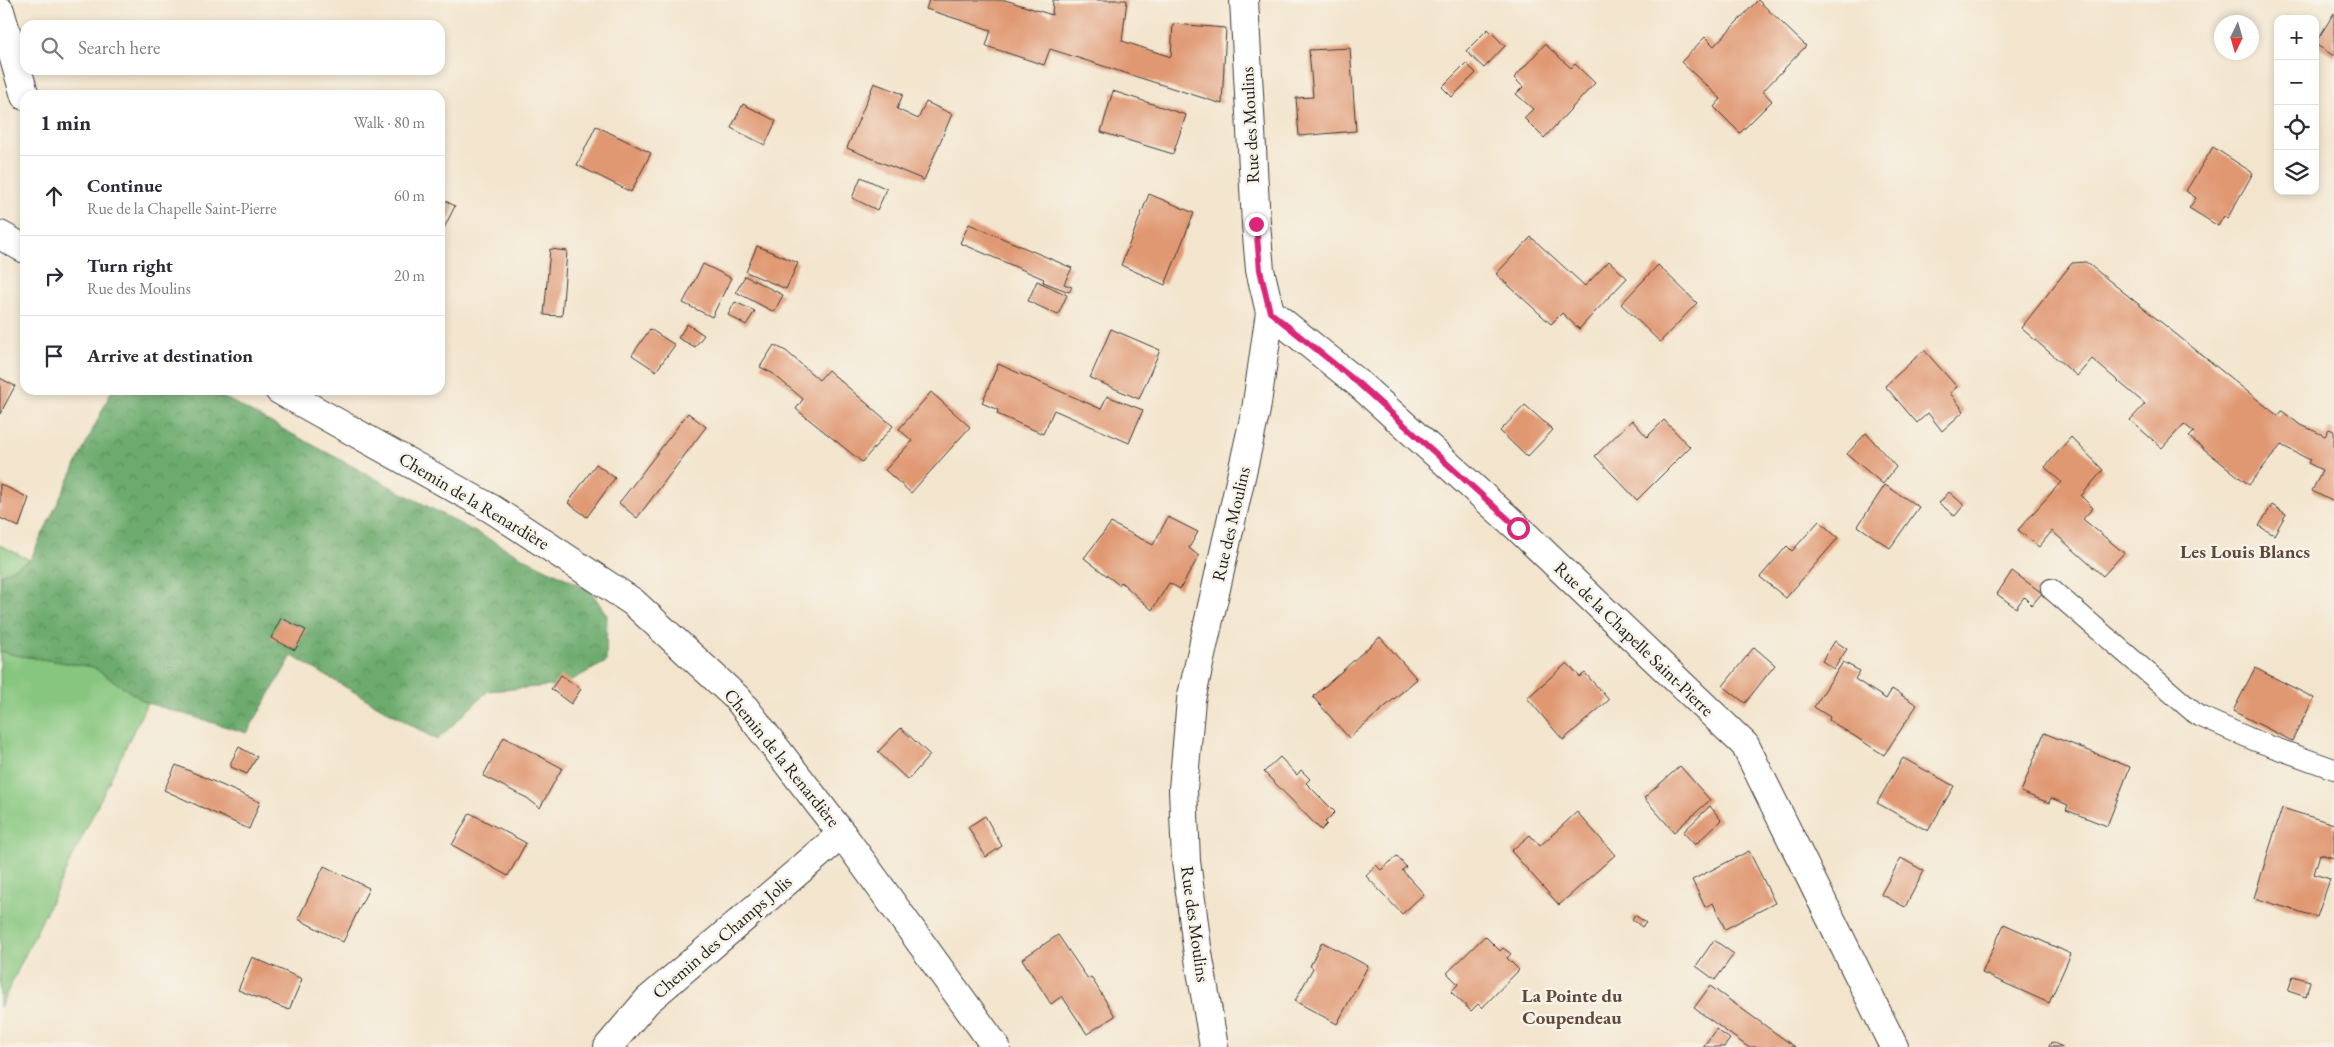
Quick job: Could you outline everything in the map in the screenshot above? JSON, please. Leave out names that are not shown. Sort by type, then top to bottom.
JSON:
[{"type":"street","name":"Rue des Moulins","points":[[1214,1047],[1197,947],[1186,861],[1183,789],[1191,700],[1256,410],[1270,312],[1260,270],[1248,106],[1244,0]]},
{"type":"street","points":[[0,11],[23,90]]},
{"type":"street","points":[[0,235],[20,246]]},
{"type":"street","name":"Rue de la Chapelle Saint-Pierre","points":[[1270,312],[1358,383],[1518,528],[1745,745],[1894,1047]]},
{"type":"street","name":"Chemin de la Renardière","points":[[288,395],[492,508],[633,602],[738,698],[842,834],[996,1047]]},
{"type":"street","name":"Chemin des Champs Jolis","points":[[608,1047],[646,1001],[842,834]]},
{"type":"lane","points":[[2051,589],[2197,715],[2256,741],[2334,769]]},
{"type":"green space","points":[[110,395],[219,395],[526,559],[590,590],[607,615],[606,662],[562,685],[488,691],[437,740],[292,656],[247,733],[147,703],[93,667],[0,651],[0,575],[30,560]]},
{"type":"green space","points":[[0,545],[30,560],[0,575]]},
{"type":"green space","points":[[0,651],[93,667],[147,703],[0,1007]]},
{"type":"building","points":[[929,0],[1005,0],[1052,15],[1053,0],[1127,0],[1122,41],[1171,57],[1173,24],[1226,28],[1222,104],[1050,49],[1044,65],[986,46],[991,30],[926,9]]},
{"type":"building","points":[[1758,0],[1806,46],[1763,91],[1772,101],[1740,133],[1714,107],[1721,99],[1681,62],[1705,37],[1714,46]]},
{"type":"building","points":[[2334,13],[2334,56],[2319,47],[2319,37]]},
{"type":"building","points":[[1488,29],[1505,46],[1484,68],[1466,51]]},
{"type":"building","points":[[1545,44],[1571,68],[1575,64],[1595,83],[1544,138],[1524,118],[1533,109],[1516,94],[1523,87],[1514,78]]},
{"type":"building","points":[[1350,48],[1356,131],[1299,136],[1296,98],[1313,97],[1309,50]]},
{"type":"building","points":[[1466,63],[1476,73],[1452,97],[1442,87]]},
{"type":"building","points":[[874,83],[903,94],[897,109],[918,119],[926,102],[952,114],[924,180],[847,148]]},
{"type":"building","points":[[1113,91],[1186,115],[1173,154],[1101,132]]},
{"type":"building","points":[[743,104],[776,121],[765,145],[731,128]]},
{"type":"building","points":[[596,126],[651,153],[631,192],[577,165]]},
{"type":"building","points":[[2213,147],[2253,173],[2227,219],[2224,216],[2218,226],[2189,208],[2196,198],[2186,191]]},
{"type":"building","points":[[861,177],[887,189],[877,210],[852,198]]},
{"type":"building","points":[[1149,194],[1194,213],[1165,285],[1121,265]]},
{"type":"building","points":[[445,201],[455,206],[445,226]]},
{"type":"building","points":[[969,224],[1072,268],[1064,284],[1072,287],[1069,292],[1043,282],[1044,279],[960,243]]},
{"type":"building","points":[[1531,237],[1585,286],[1609,261],[1627,278],[1579,329],[1562,313],[1551,324],[1496,274]]},
{"type":"building","points":[[757,246],[798,263],[786,289],[746,272]]},
{"type":"building","points":[[550,249],[567,251],[562,316],[544,315]]},
{"type":"building","points":[[2086,262],[2278,416],[2282,411],[2299,424],[2325,436],[2329,429],[2334,431],[2334,502],[2312,491],[2322,470],[2308,463],[2310,460],[2281,445],[2249,485],[2189,437],[2194,432],[2184,424],[2162,448],[2130,420],[2145,404],[2092,359],[2077,376],[2021,328],[2072,263]]},
{"type":"building","points":[[703,264],[731,278],[712,317],[683,303]]},
{"type":"building","points":[[1658,265],[1697,303],[1660,342],[1621,304]]},
{"type":"building","points":[[745,276],[783,295],[774,312],[736,292]]},
{"type":"building","points":[[1037,281],[1067,295],[1058,315],[1028,301]]},
{"type":"building","points":[[735,302],[755,311],[746,325],[728,315]]},
{"type":"building","points":[[687,324],[704,335],[695,347],[678,338]]},
{"type":"building","points":[[650,329],[675,345],[656,371],[632,355]]},
{"type":"building","points":[[1111,329],[1160,350],[1139,399],[1090,378]]},
{"type":"building","points":[[774,345],[786,351],[819,380],[828,370],[893,426],[862,462],[796,409],[803,399],[772,373],[760,367]]},
{"type":"building","points":[[1924,350],[1957,387],[1950,393],[1964,411],[1942,431],[1928,413],[1917,423],[1885,386]]},
{"type":"building","points":[[998,364],[1101,409],[1107,396],[1143,410],[1129,443],[1054,410],[1043,434],[997,414],[998,410],[982,403]]},
{"type":"building","points":[[0,378],[15,386],[0,414]]},
{"type":"building","points":[[931,392],[970,427],[911,493],[885,470],[912,441],[899,429]]},
{"type":"building","points":[[1525,405],[1553,430],[1527,457],[1500,431]]},
{"type":"building","points":[[688,413],[706,427],[637,518],[619,503]]},
{"type":"building","points":[[1632,420],[1647,437],[1664,420],[1690,447],[1637,500],[1595,456]]},
{"type":"building","points":[[1866,433],[1896,467],[1883,484],[1847,454]]},
{"type":"building","points":[[2071,437],[2103,470],[2081,496],[2093,508],[2083,519],[2124,553],[2103,576],[2052,531],[2039,547],[2018,530],[2061,482],[2045,467]]},
{"type":"building","points":[[596,464],[615,478],[587,517],[568,503]]},
{"type":"building","points":[[0,484],[29,498],[19,527],[0,518]]},
{"type":"building","points":[[1885,485],[1919,507],[1890,548],[1858,526]]},
{"type":"building","points":[[1949,492],[1964,505],[1955,516],[1939,503]]},
{"type":"building","points":[[2272,505],[2286,514],[2274,535],[2259,526]]},
{"type":"building","points":[[1168,517],[1198,532],[1189,548],[1199,556],[1180,589],[1169,583],[1152,610],[1121,582],[1119,585],[1084,558],[1111,523],[1153,545]]},
{"type":"building","points":[[1819,521],[1838,538],[1786,598],[1760,577],[1787,546],[1792,551]]},
{"type":"building","points":[[2012,571],[2042,593],[2032,605],[2024,597],[2016,608],[1997,594]]},
{"type":"building","points":[[281,618],[306,630],[295,650],[271,638]]},
{"type":"building","points":[[1380,637],[1417,679],[1349,738],[1313,697]]},
{"type":"building","points":[[1835,641],[1847,649],[1834,669],[1822,661]]},
{"type":"building","points":[[1754,647],[1775,665],[1745,703],[1723,686]]},
{"type":"building","points":[[1843,662],[1860,671],[1855,679],[1886,699],[1892,689],[1917,705],[1884,755],[1829,720],[1830,717],[1814,707]]},
{"type":"building","points":[[1567,663],[1580,677],[1585,673],[1609,700],[1563,740],[1527,698]]},
{"type":"building","points":[[2255,668],[2314,698],[2292,741],[2233,711]]},
{"type":"building","points":[[561,675],[581,689],[571,704],[551,689]]},
{"type":"building","points":[[901,728],[930,755],[908,780],[878,752]]},
{"type":"building","points":[[2044,733],[2130,767],[2107,826],[2066,810],[2068,805],[2051,798],[2049,803],[2021,792]]},
{"type":"building","points":[[504,737],[562,768],[540,808],[527,798],[483,776]]},
{"type":"building","points":[[239,747],[257,757],[247,774],[231,767],[231,762]]},
{"type":"building","points":[[1280,757],[1297,775],[1301,770],[1310,779],[1306,783],[1335,812],[1325,822],[1327,824],[1321,830],[1264,772]]},
{"type":"building","points":[[1903,758],[1954,786],[1928,831],[1877,803]]},
{"type":"building","points":[[176,765],[260,802],[249,829],[164,790]]},
{"type":"building","points":[[1680,766],[1710,800],[1674,832],[1644,798]]},
{"type":"building","points":[[1710,806],[1721,820],[1695,845],[1683,832]]},
{"type":"building","points":[[2282,808],[2334,824],[2334,858],[2320,854],[2314,874],[2330,879],[2317,917],[2254,898]]},
{"type":"building","points":[[1577,812],[1615,855],[1559,905],[1511,851],[1530,835],[1540,846]]},
{"type":"building","points":[[470,813],[526,843],[508,876],[452,845]]},
{"type":"building","points":[[985,816],[1002,846],[986,857],[968,827]]},
{"type":"building","points":[[1749,851],[1775,903],[1725,929],[1713,903],[1705,907],[1692,880]]},
{"type":"building","points":[[1397,856],[1406,867],[1402,870],[1424,894],[1402,914],[1366,876],[1376,865],[1381,870]]},
{"type":"building","points":[[1901,858],[1924,871],[1905,907],[1881,894]]},
{"type":"building","points":[[324,866],[369,888],[343,942],[298,919]]},
{"type":"building","points":[[1635,915],[1646,923],[1642,927],[1632,919]]},
{"type":"building","points":[[2004,924],[2071,954],[2049,1003],[1982,973]]},
{"type":"building","points":[[1058,935],[1088,979],[1091,977],[1115,1016],[1087,1034],[1062,996],[1051,1004],[1022,959]]},
{"type":"building","points":[[1485,936],[1500,951],[1503,948],[1511,954],[1507,958],[1519,970],[1482,1008],[1478,1004],[1471,1011],[1451,992],[1458,984],[1447,973]]},
{"type":"building","points":[[1714,940],[1734,954],[1715,980],[1696,966]]},
{"type":"building","points":[[1322,942],[1368,966],[1337,1024],[1295,1001],[1313,968],[1310,966]]},
{"type":"building","points":[[252,957],[302,979],[289,1010],[238,990]]},
{"type":"building","points":[[2293,976],[2310,981],[2306,997],[2288,991]]},
{"type":"building","points":[[1710,986],[1795,1047],[1748,1047],[1694,1008]]},
{"type":"building","points":[[1716,1029],[1730,1039],[1724,1047],[1703,1047]]},
{"type":"building","points":[[2051,1042],[2063,1047],[2049,1047]]},
{"type":"district","name":"Les Louis Blancs","points":[[2245,551]]},
{"type":"district","name":"La Pointe du Coupendeau","points":[[1572,1006]]},
{"type":"route","points":[[1256,224],[1260,270],[1270,312],[1358,383],[1392,416],[1518,528]]}]
